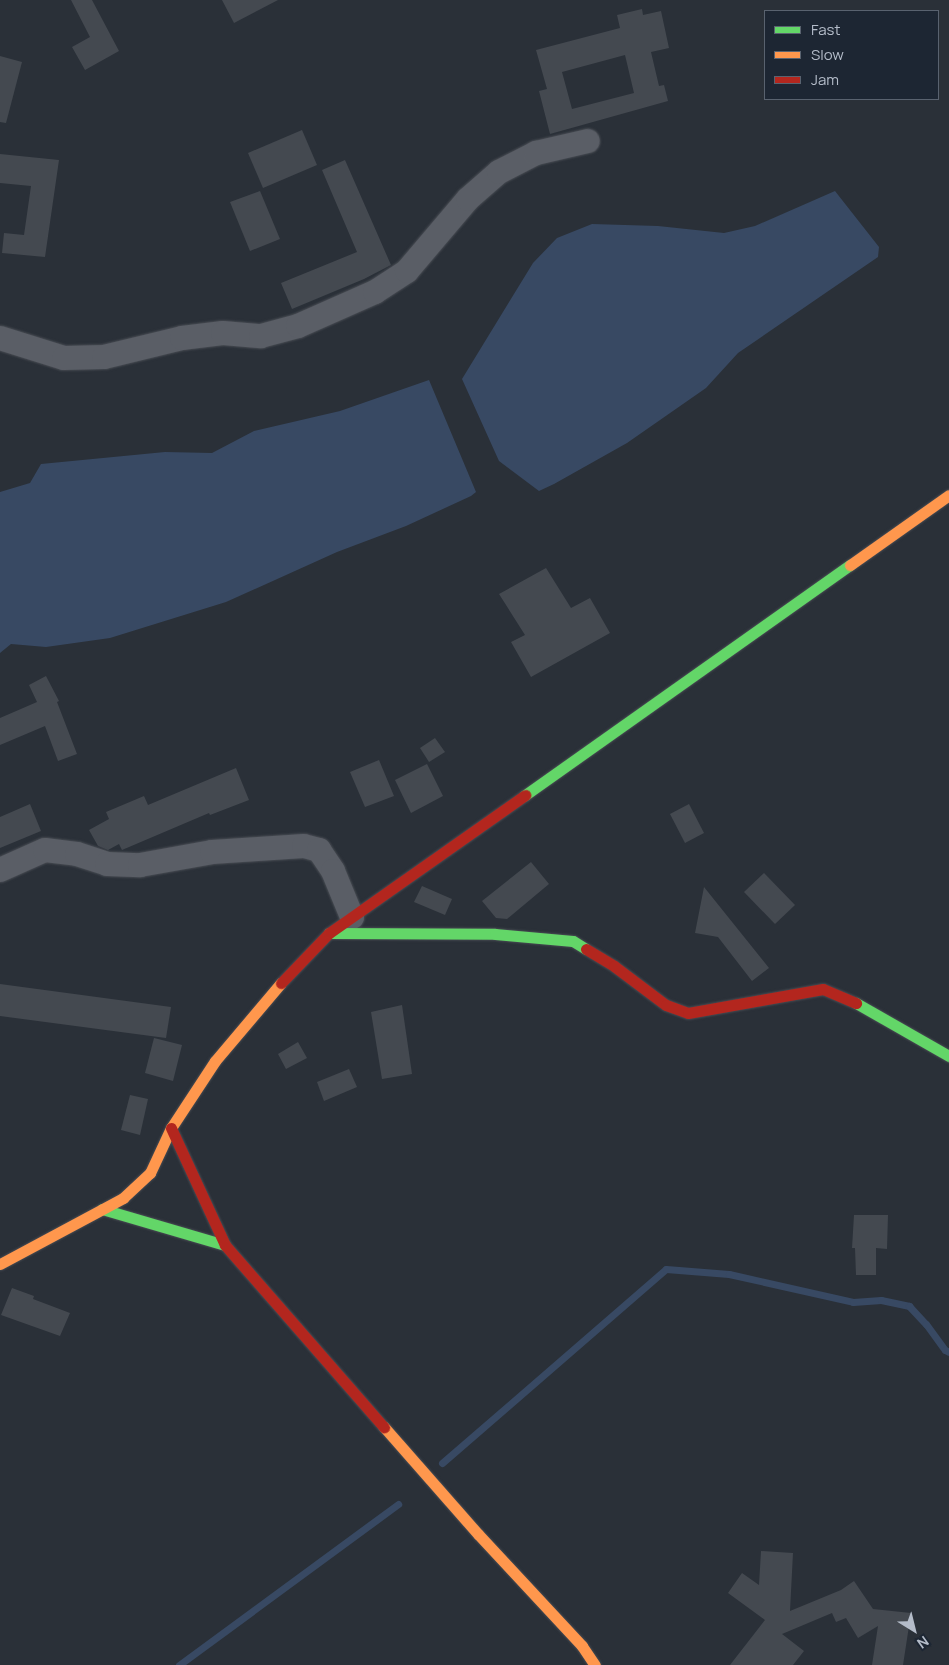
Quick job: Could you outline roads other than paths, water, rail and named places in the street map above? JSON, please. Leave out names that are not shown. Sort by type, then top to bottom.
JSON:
[{"type":"main road","points":[[0,1264],[123,1198],[150,1173],[171,1128],[215,1061],[264,1001],[329,933],[949,495]]},
{"type":"main road","points":[[329,933],[495,934],[573,941],[614,966],[666,1005],[688,1013],[823,989],[850,999],[949,1056]]},
{"type":"main road","points":[[171,1128],[226,1245],[478,1534],[582,1646],[594,1665]]},
{"type":"main road","points":[[102,1209],[226,1245]]},
{"type":"street","points":[[0,338],[64,358],[104,357],[182,338],[223,333],[261,336],[298,326],[375,292],[407,271],[468,199],[499,172],[536,153],[588,141]]},
{"type":"street","points":[[0,870],[45,850],[76,854],[107,864],[140,865],[212,852],[304,846],[319,850],[333,871],[352,917]]},
{"type":"water","points":[[835,191],[879,247],[878,257],[738,353],[706,388],[627,443],[554,484],[539,491],[499,461],[462,379],[533,263],[557,238],[592,224],[658,226],[724,233],[755,226]]},
{"type":"water","points":[[429,380],[476,492],[471,496],[406,526],[337,552],[226,602],[110,638],[46,647],[11,644],[0,653],[0,492],[30,483],[41,464],[165,452],[212,453],[254,431],[340,411]]},
{"type":"waterway","points":[[442,1463],[666,1269],[729,1274],[853,1302],[881,1300],[909,1306],[926,1324],[945,1350],[949,1352]]},
{"type":"waterway","points":[[179,1665],[398,1504]]}]
